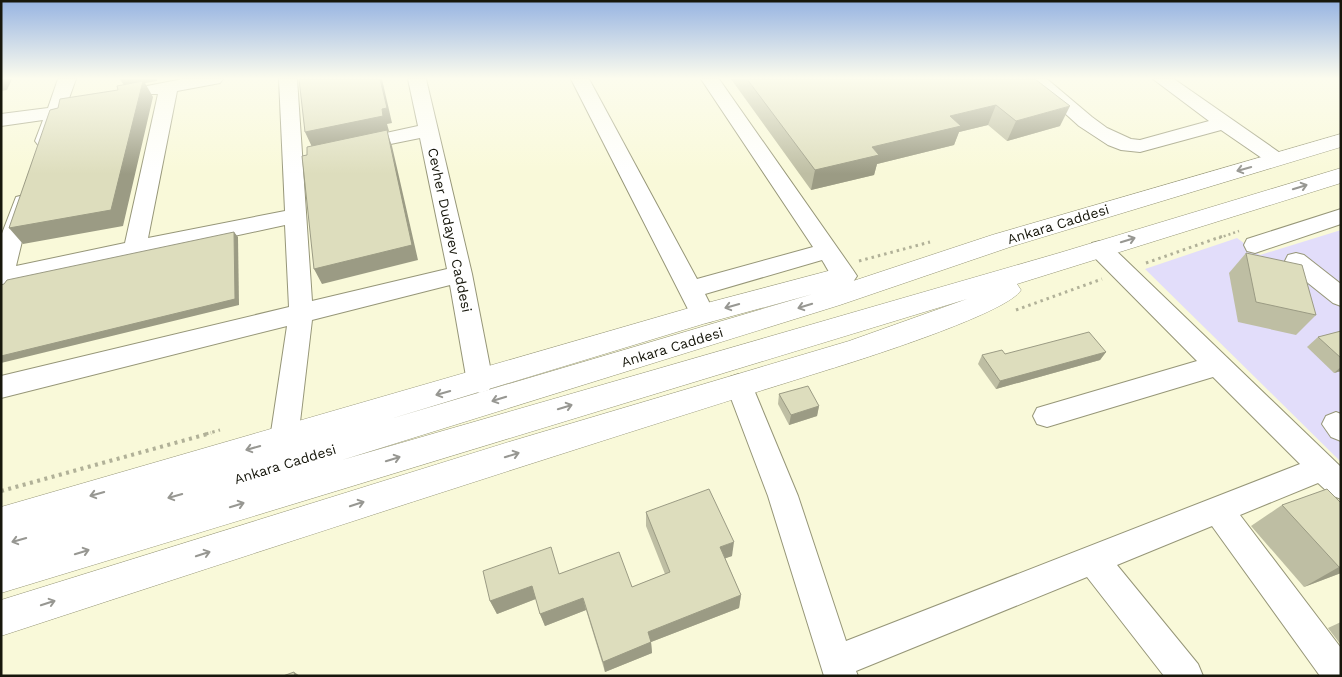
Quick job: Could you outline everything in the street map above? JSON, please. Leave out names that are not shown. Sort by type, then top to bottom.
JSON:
[{"type":"main road","name":"Ankara Caddesi","points":[[1,546],[276,467],[728,330],[1001,241],[1341,140]]},
{"type":"main road","name":"Ankara Caddesi","points":[[1,576],[1065,260],[1341,175]]},
{"type":"main road","points":[[1,522],[480,382],[696,302],[845,276],[1001,241]]},
{"type":"main road","points":[[1,618],[493,461],[854,351],[968,310],[1065,260]]},
{"type":"street","points":[[3,124],[50,111]]},
{"type":"street","points":[[39,159],[61,111]]},
{"type":"street","points":[[135,249],[163,111]]},
{"type":"street","points":[[284,439],[301,312],[295,216],[302,157],[294,111]]},
{"type":"street","name":"Cevher Dudayev Caddesi","points":[[424,111],[460,274],[480,382]]},
{"type":"street","points":[[596,111],[696,302],[827,251]]},
{"type":"street","points":[[731,111],[845,276]]},
{"type":"street","points":[[1074,111],[1103,134],[1126,146],[1140,146],[1224,123]]},
{"type":"street","points":[[1207,111],[1276,160]]},
{"type":"street","points":[[341,148],[429,130]]},
{"type":"street","points":[[29,186],[7,234],[2,280],[135,249],[295,216]]},
{"type":"street","points":[[1255,245],[1341,216]]},
{"type":"street","points":[[739,385],[783,496],[839,669],[1094,560],[1218,510],[1332,477],[1100,249]]},
{"type":"street","points":[[1296,261],[1339,294]]},
{"type":"street","points":[[1,387],[460,274]]},
{"type":"street","points":[[1047,416],[1218,365]]},
{"type":"street","points":[[1,510],[66,504]]},
{"type":"street","points":[[1218,510],[1341,676]]},
{"type":"street","points":[[1094,560],[1186,676]]},
{"type":"shaded area","points":[[1341,230],[1341,462],[1145,269],[1237,238],[1260,255]]},
{"type":"building","points":[[50,111],[136,111],[111,210],[9,228]]},
{"type":"building","points":[[303,111],[382,111],[383,116],[305,132]]},
{"type":"building","points":[[771,111],[973,111],[950,116],[961,126],[872,147],[879,155],[815,170]]},
{"type":"building","points":[[1003,111],[1053,111],[1016,121]]},
{"type":"building","points":[[387,130],[412,245],[314,269],[302,156],[307,155],[307,147]]},
{"type":"building","points":[[234,232],[235,299],[1,356],[1,285],[7,280]]},
{"type":"building","points":[[1246,253],[1302,265],[1316,315],[1256,302]]},
{"type":"building","points":[[1341,331],[1341,358],[1318,337]]},
{"type":"building","points":[[1089,332],[1106,352],[1000,381],[982,355],[1002,350],[1005,354]]},
{"type":"building","points":[[808,386],[819,406],[791,415],[779,394]]},
{"type":"building","points":[[709,489],[734,542],[720,547],[741,595],[648,632],[651,642],[603,662],[583,598],[540,614],[532,586],[490,601],[483,571],[551,547],[559,574],[619,552],[632,587],[670,572],[646,512]]},
{"type":"building","points":[[1327,489],[1341,503],[1341,567],[1282,505]]},
{"type":"building","points":[[294,672],[295,676],[283,676]]}]
